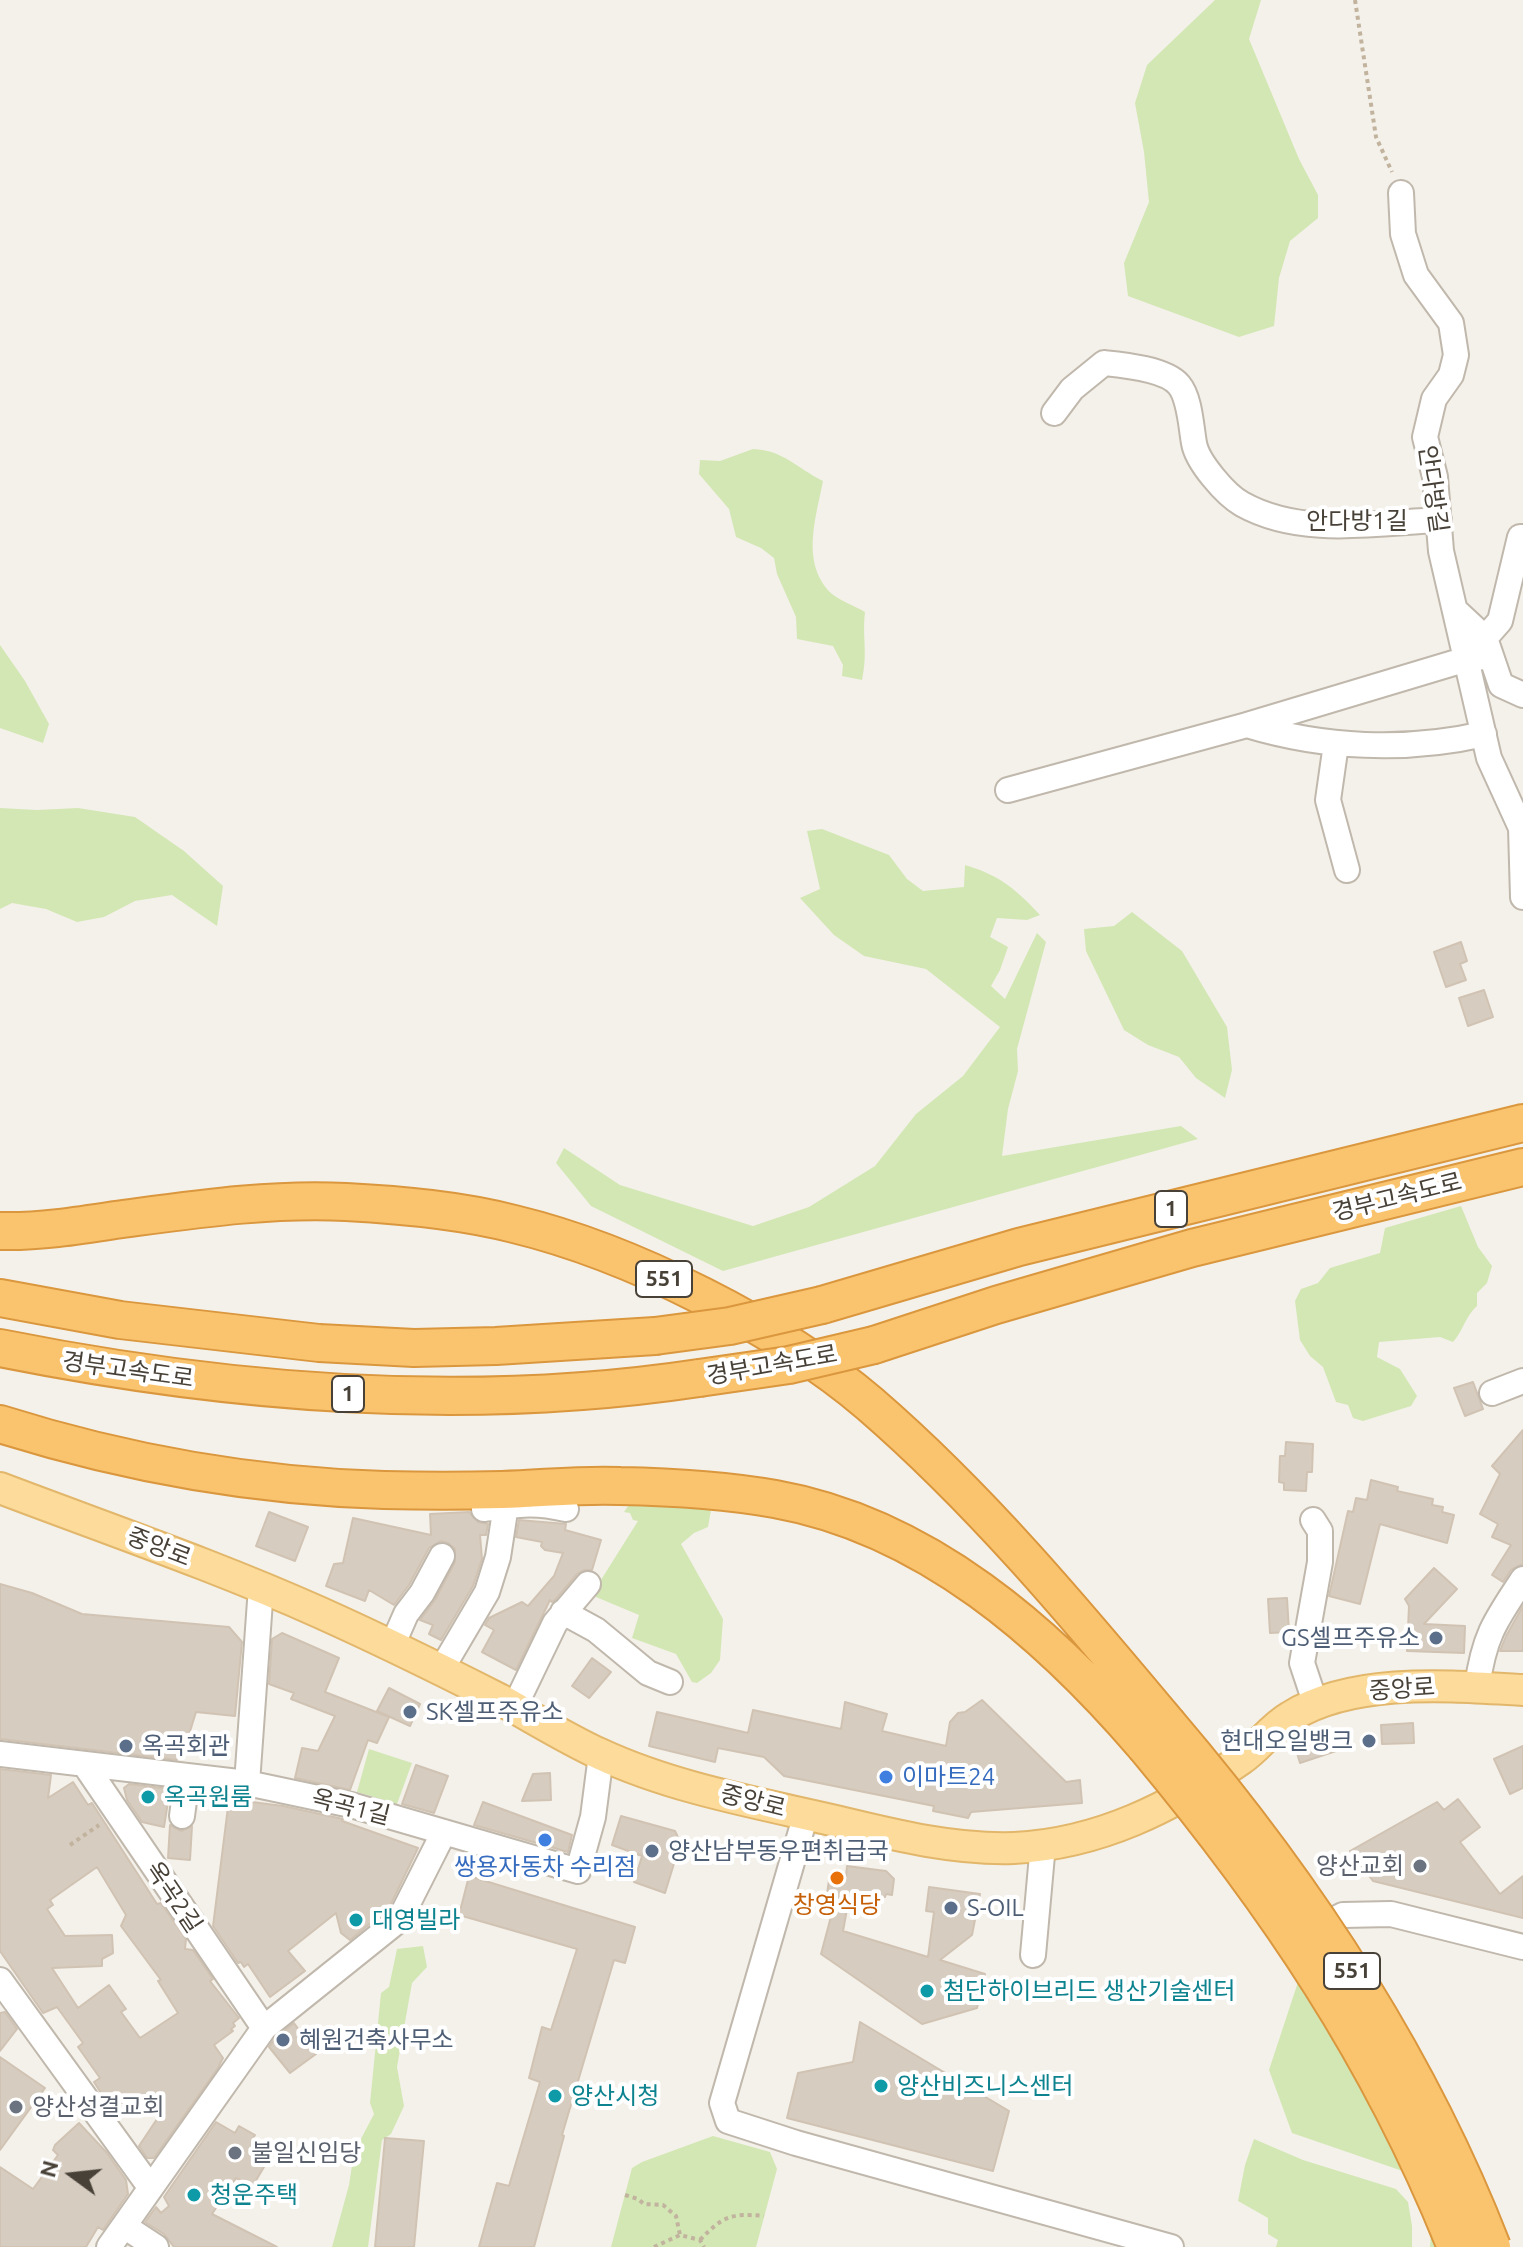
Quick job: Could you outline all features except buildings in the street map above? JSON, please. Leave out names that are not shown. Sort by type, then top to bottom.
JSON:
[{"type":"highway","name":"경부고속도로","points":[[0,1298],[120,1320],[319,1343],[414,1348],[655,1336],[730,1326],[822,1305],[1019,1247],[1523,1123]]},
{"type":"highway","name":"경부고속도로","points":[[0,1348],[162,1376],[267,1389],[358,1395],[555,1394],[638,1387],[789,1365],[874,1345],[996,1305],[1192,1248],[1523,1167]]},
{"type":"highway","name":"551","points":[[0,1231],[77,1226],[231,1205],[343,1202],[445,1211],[514,1223],[573,1241],[623,1261],[759,1326],[821,1367],[869,1403],[916,1446],[1006,1538],[1156,1735],[1345,2020],[1431,2184],[1456,2247]]},
{"type":"highway","name":"551","points":[[0,1424],[115,1457],[186,1472],[259,1481],[385,1490],[617,1486],[711,1490],[777,1500],[830,1513],[893,1538],[928,1557],[987,1595],[1156,1735],[1239,1809],[1345,1960],[1439,2124],[1474,2199],[1492,2247]]},
{"type":"main road","name":"중앙로","points":[[0,1488],[261,1587],[441,1670],[601,1755],[665,1778],[806,1814],[958,1847],[1017,1848],[1090,1837],[1147,1816],[1245,1757],[1289,1717],[1316,1705],[1362,1692],[1449,1686],[1523,1690]]},
{"type":"street","name":"안다방길","points":[[1401,193],[1403,234],[1416,275],[1451,323],[1456,355],[1451,375],[1434,399],[1425,437],[1435,477],[1441,551],[1455,611],[1481,651],[1476,698],[1489,758],[1521,828],[1523,897]]},
{"type":"street","name":"안다방1길","points":[[1054,413],[1072,389],[1104,363],[1131,366],[1166,376],[1180,385],[1193,423],[1194,447],[1214,479],[1240,504],[1308,526],[1439,513]]},
{"type":"street","points":[[1008,790],[1247,725],[1481,651],[1500,621],[1520,537],[1523,537]]},
{"type":"street","points":[[1476,698],[1512,690],[1481,651]]},
{"type":"street","points":[[1247,725],[1289,737],[1336,744],[1443,743],[1484,734]]},
{"type":"street","points":[[1336,744],[1328,800],[1347,870]]},
{"type":"street","points":[[1492,1393],[1523,1381]]},
{"type":"street","points":[[441,1670],[487,1592],[498,1557],[495,1507],[539,1503],[566,1509]]},
{"type":"street","points":[[1313,1520],[1320,1531],[1320,1562],[1302,1663],[1316,1705]]},
{"type":"street","points":[[392,1646],[406,1614],[422,1593],[442,1556]]},
{"type":"street","points":[[1477,1687],[1481,1655],[1488,1633],[1523,1579]]},
{"type":"street","points":[[514,1708],[549,1634],[563,1612],[588,1584]]},
{"type":"street","points":[[247,1783],[261,1587]]},
{"type":"street","points":[[563,1612],[596,1630],[648,1673],[670,1682]]},
{"type":"street","name":"옥곡1길","points":[[0,1754],[247,1783],[351,1805],[578,1871],[593,1817],[601,1755]]},
{"type":"street","name":"옥곡2길","points":[[85,1765],[264,2028]]},
{"type":"street","points":[[182,1816],[187,1777]]},
{"type":"street","points":[[806,1814],[722,2103],[728,2121],[796,2143],[1171,2247]]},
{"type":"street","points":[[109,2247],[264,2028],[400,1919],[444,1832]]},
{"type":"street","points":[[1033,1955],[1043,1844]]},
{"type":"street","points":[[1301,1938],[1343,1915],[1391,1914],[1523,1947]]},
{"type":"street","points":[[0,1982],[150,2187]]},
{"type":"street","points":[[124,2226],[156,2247]]},
{"type":"path","points":[[1355,0],[1376,137],[1401,193]]},
{"type":"path","points":[[70,1845],[117,1812]]},
{"type":"path","points":[[625,2195],[644,2204],[663,2205],[676,2216],[680,2235]]},
{"type":"path","points":[[700,2240],[723,2219],[738,2214],[764,2216]]},
{"type":"path","points":[[654,2247],[680,2235],[700,2240],[704,2247]]},
{"type":"green space","points":[[1215,0],[1261,0],[1249,39],[1299,159],[1318,195],[1318,218],[1290,241],[1279,278],[1274,326],[1239,337],[1128,296],[1124,263],[1149,202],[1135,103],[1147,65]]},
{"type":"green space","points":[[753,449],[781,456],[823,481],[814,525],[813,555],[822,582],[832,594],[865,612],[862,680],[842,676],[843,665],[833,646],[797,639],[796,617],[777,574],[774,558],[761,548],[736,537],[729,509],[699,474],[700,460],[720,461]]},
{"type":"green space","points":[[0,645],[49,724],[43,743],[0,728]]},
{"type":"green space","points":[[0,808],[78,808],[135,817],[184,851],[223,886],[217,926],[172,895],[135,901],[104,917],[77,922],[46,909],[12,903],[0,909]]},
{"type":"green space","points":[[822,829],[889,855],[907,879],[923,891],[964,887],[965,865],[988,873],[1006,884],[1040,915],[1027,920],[997,918],[990,937],[1008,947],[991,986],[1005,999],[1037,933],[1046,942],[1017,1049],[1018,1071],[1008,1109],[1002,1156],[1181,1126],[1198,1139],[723,1271],[591,1206],[556,1163],[564,1148],[620,1185],[753,1226],[809,1207],[875,1166],[916,1114],[963,1076],[1000,1027],[926,969],[864,956],[834,935],[800,898],[820,889],[807,831]]},
{"type":"green space","points":[[1132,912],[1182,951],[1227,1027],[1232,1070],[1225,1098],[1196,1078],[1179,1057],[1148,1045],[1124,1030],[1086,951],[1084,929],[1114,926]]},
{"type":"green space","points":[[1461,1206],[1478,1247],[1492,1266],[1487,1283],[1477,1293],[1477,1306],[1453,1342],[1440,1337],[1379,1342],[1377,1357],[1400,1369],[1417,1396],[1411,1406],[1363,1421],[1353,1418],[1348,1405],[1336,1402],[1323,1367],[1310,1356],[1300,1340],[1295,1301],[1301,1289],[1318,1283],[1330,1268],[1380,1253],[1385,1228]]},
{"type":"green space","points":[[642,1502],[691,1505],[711,1510],[708,1527],[681,1544],[723,1619],[720,1660],[711,1673],[697,1683],[692,1682],[676,1654],[632,1638],[639,1615],[596,1597],[594,1591],[638,1521],[633,1520],[630,1513],[624,1512],[629,1505]]},
{"type":"green space","points":[[369,1749],[412,1763],[397,1804],[357,1792]]},
{"type":"green space","points":[[423,1946],[427,1967],[412,1983],[397,2067],[404,2106],[391,2134],[382,2140],[368,2247],[332,2247],[349,2185],[354,2152],[374,2114],[370,2103],[381,1993],[389,1987],[397,1949]]},
{"type":"green space","points":[[1325,1953],[1433,2203],[1420,2177],[1292,2133],[1269,2070],[1299,1979]]},
{"type":"green space","points":[[713,2136],[770,2152],[777,2169],[756,2247],[611,2247],[632,2168]]},
{"type":"green space","points":[[1254,2139],[1303,2160],[1396,2189],[1408,2202],[1412,2247],[1276,2247],[1278,2240],[1268,2234],[1268,2218],[1238,2201]]},
{"type":"green space","points":[[1433,2203],[1452,2247],[1430,2247]]},
{"type":"place","name":"GS셀프주유소","points":[[1436,1638]]},
{"type":"place","name":"SK셀프주유소","points":[[410,1712]]},
{"type":"place","name":"현대오일뱅크","points":[[1369,1741]]},
{"type":"place","name":"옥곡회관","points":[[126,1746]]},
{"type":"place","name":"이마트24","points":[[886,1777]]},
{"type":"place","name":"옥곡원룸","points":[[148,1797]]},
{"type":"place","name":"쌍용자동차 수리점","points":[[545,1840]]},
{"type":"place","name":"양산남부동우편취급국","points":[[652,1851]]},
{"type":"place","name":"양산교회","points":[[1420,1866]]},
{"type":"place","name":"창영식당","points":[[837,1878]]},
{"type":"place","name":"S-OIL","points":[[951,1908]]},
{"type":"place","name":"대영빌라","points":[[356,1920]]},
{"type":"place","name":"첨단하이브리드 생산기술센터","points":[[927,1991]]},
{"type":"place","name":"혜원건축사무소","points":[[283,2040]]},
{"type":"place","name":"양산비즈니스센터","points":[[881,2086]]},
{"type":"place","name":"양산시청","points":[[555,2096]]},
{"type":"place","name":"양산성결교회","points":[[16,2107]]},
{"type":"place","name":"불일신임당","points":[[235,2153]]},
{"type":"place","name":"청운주택","points":[[194,2195]]}]
